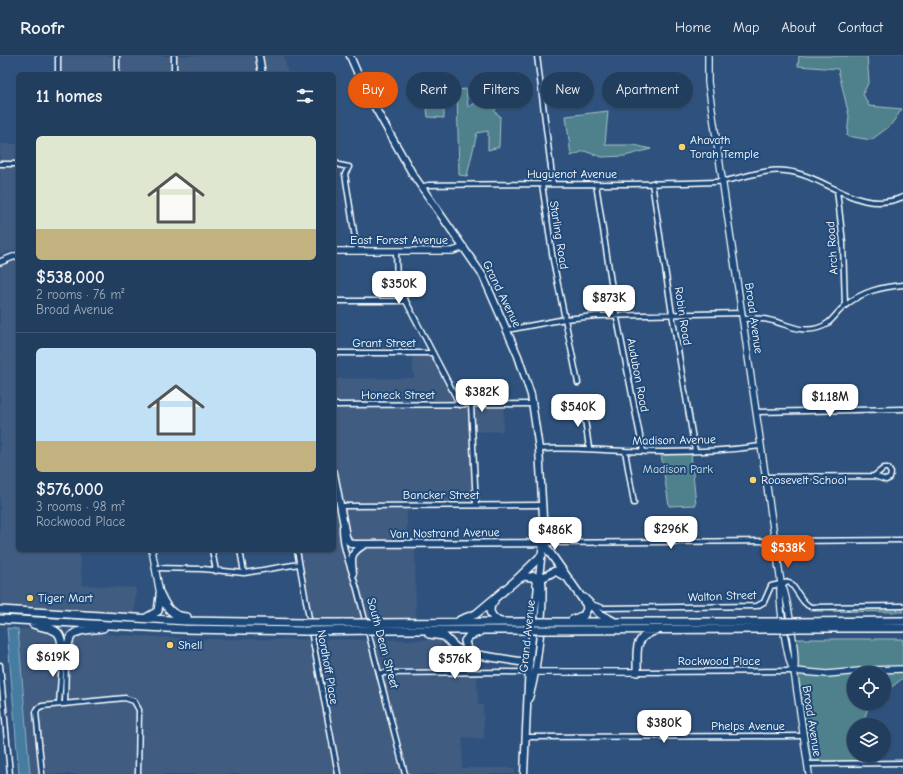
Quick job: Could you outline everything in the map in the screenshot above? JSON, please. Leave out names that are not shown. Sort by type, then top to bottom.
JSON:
[{"type":"highway","points":[[543,543],[581,596],[587,608],[585,614],[580,618],[564,622]]},
{"type":"highway","points":[[449,623],[474,616],[514,582],[542,555]]},
{"type":"highway","points":[[514,582],[524,576],[534,576],[540,578],[555,571],[567,578]]},
{"type":"highway","points":[[143,619],[158,611],[160,594]]},
{"type":"highway","points":[[160,594],[168,609],[175,615],[199,618],[216,623]]},
{"type":"highway","points":[[500,594],[492,604],[490,610],[493,618],[500,622]]},
{"type":"highway","points":[[581,596],[600,614],[615,622]]},
{"type":"highway","points":[[2,610],[305,627]]},
{"type":"highway","points":[[3,620],[214,630],[305,627],[374,627],[500,622],[548,630],[659,629],[780,625]]},
{"type":"highway","points":[[19,620],[50,628],[58,633],[62,644],[64,662]]},
{"type":"highway","points":[[795,625],[903,621]]},
{"type":"highway","points":[[407,630],[484,630],[524,626],[545,622],[903,628]]},
{"type":"highway","points":[[64,662],[67,644],[74,633],[82,630],[120,626]]},
{"type":"highway","points":[[374,627],[407,630],[444,636],[461,651],[470,654],[529,662]]},
{"type":"highway","points":[[625,629],[634,636],[637,649],[637,672]]},
{"type":"highway","points":[[637,649],[639,641],[643,636],[659,629]]},
{"type":"highway","points":[[477,654],[467,649],[465,641],[469,636],[484,630]]},
{"type":"main road","points":[[259,56],[262,72]]},
{"type":"main road","name":"Grand Avenue","points":[[350,56],[368,94],[421,187],[464,247],[482,276],[507,330],[526,377],[533,404],[539,449],[543,505],[543,543],[529,662],[531,672]]},
{"type":"main road","name":"South Dean Street","points":[[336,484],[348,541]]},
{"type":"main road","name":"Van Nostrand Avenue","points":[[348,541],[355,544],[365,545],[543,543]]},
{"type":"main road","points":[[353,574],[353,555],[356,550],[365,545]]},
{"type":"main road","name":"Grand Avenue","points":[[524,774],[531,672],[543,594],[540,578]]},
{"type":"street","points":[[58,56],[58,72]]},
{"type":"street","points":[[117,56],[117,72]]},
{"type":"street","points":[[174,56],[174,72]]},
{"type":"street","points":[[537,56],[553,184]]},
{"type":"street","name":"Broad Avenue","points":[[708,56],[708,82],[781,583],[779,591],[785,638],[790,666],[794,671],[809,774]]},
{"type":"street","points":[[336,162],[349,167],[345,174],[357,251]]},
{"type":"street","points":[[0,164],[16,164]]},
{"type":"street","name":"Huguenot Avenue","points":[[421,187],[428,185],[596,184],[723,181],[770,171],[786,170],[817,179],[853,198],[868,202],[881,202],[903,198]]},
{"type":"street","name":"Robin Road","points":[[652,183],[695,451]]},
{"type":"street","name":"Starling Road","points":[[542,184],[552,260],[578,383]]},
{"type":"street","name":"Audubon Road","points":[[596,184],[617,316],[643,451]]},
{"type":"street","name":"Arch Road","points":[[837,190],[843,243],[845,305]]},
{"type":"street","name":"East Forest Avenue","points":[[336,250],[453,251],[464,247]]},
{"type":"street","points":[[396,251],[396,280],[460,405]]},
{"type":"street","points":[[0,262],[16,256]]},
{"type":"street","points":[[507,330],[565,319],[596,316],[672,314],[742,316],[764,319],[798,329],[812,329],[830,322],[845,305],[859,296],[877,288],[903,285]]},
{"type":"street","points":[[336,301],[406,301]]},
{"type":"street","name":"Grant Street","points":[[336,353],[433,352]]},
{"type":"street","name":"Honeck Street","points":[[336,405],[533,404]]},
{"type":"street","points":[[471,405],[476,505]]},
{"type":"street","points":[[583,406],[589,448]]},
{"type":"street","points":[[756,412],[903,409]]},
{"type":"street","name":"Madison Avenue","points":[[539,449],[589,448],[625,451],[695,451],[761,446]]},
{"type":"street","points":[[625,451],[634,503]]},
{"type":"street","points":[[765,477],[874,476]]},
{"type":"street","name":"Bancker Street","points":[[340,506],[543,505]]},
{"type":"street","name":"South Dean Street","points":[[342,518],[342,539],[347,560],[353,574],[405,774]]},
{"type":"street","name":"Van Nostrand Avenue","points":[[543,543],[903,540]]},
{"type":"street","points":[[152,552],[160,594]]},
{"type":"street","points":[[212,552],[216,571]]},
{"type":"street","points":[[240,552],[244,573]]},
{"type":"street","name":"Nordhoff Place","points":[[297,552],[338,774]]},
{"type":"street","points":[[155,568],[197,568],[244,573],[299,564]]},
{"type":"street","points":[[781,583],[789,582],[797,590],[804,603],[811,607],[903,606]]},
{"type":"street","name":"Walton Street","points":[[589,602],[603,608],[757,606],[764,602],[771,586],[781,583]]},
{"type":"street","points":[[64,662],[65,704]]},
{"type":"street","points":[[59,704],[64,662]]},
{"type":"street","points":[[0,665],[10,774]]},
{"type":"street","name":"Rockwood Place","points":[[379,673],[794,671],[827,674],[903,669]]},
{"type":"street","points":[[42,774],[37,709],[41,706],[123,698],[134,702],[139,713],[138,774]]},
{"type":"street","name":"Phelps Avenue","points":[[526,737],[803,736]]},
{"type":"street","points":[[808,764],[903,762]]},
{"type":"shaded area","points":[[58,56],[284,56],[288,72],[58,72]]},
{"type":"shaded area","points":[[0,144],[16,144],[16,250],[0,254]]},
{"type":"shaded area","points":[[16,256],[16,552],[79,552],[82,585],[136,588],[134,619],[0,610],[0,262]]},
{"type":"shaded area","points":[[412,353],[433,353],[460,405],[504,406],[503,431],[472,432],[476,505],[407,505],[407,544],[415,544],[416,623],[311,623],[297,552],[336,552],[336,379],[414,378]]},
{"type":"shaded area","points":[[7,628],[18,629],[30,774],[19,774]]},
{"type":"shaded area","points":[[18,629],[194,639],[442,640],[442,650],[458,660],[458,672],[477,674],[478,704],[483,705],[484,739],[463,737],[462,768],[515,768],[515,774],[30,774]]},
{"type":"green space","points":[[799,56],[867,56],[869,81],[863,94],[869,106],[902,109],[890,126],[871,140],[847,136],[849,116],[838,69],[798,66]]},
{"type":"green space","points":[[466,89],[469,108],[495,108],[495,112],[500,116],[499,147],[488,150],[488,131],[477,133],[467,176],[459,175],[457,108],[461,108],[461,90]]},
{"type":"green space","points":[[427,108],[444,108],[444,118],[428,117]]},
{"type":"green space","points":[[608,111],[605,145],[634,145],[651,149],[625,156],[602,157],[584,151],[571,156],[566,116]]},
{"type":"green space","name":"Madison Park","points":[[691,453],[696,505],[669,506],[661,454]]},
{"type":"green space","points":[[831,607],[903,607],[903,612],[813,611]]},
{"type":"green space","points":[[790,639],[903,639],[903,678],[891,687],[891,666],[847,666],[847,710],[867,710],[864,718],[847,718],[847,762],[858,763],[808,764]]},
{"type":"place","name":"Ahavath Torah Temple","points":[[682,147]]},
{"type":"place","name":"Roosevelt School","points":[[753,480]]},
{"type":"place","name":"Tiger Mart","points":[[30,598]]},
{"type":"place","name":"Shell","points":[[170,645]]}]
